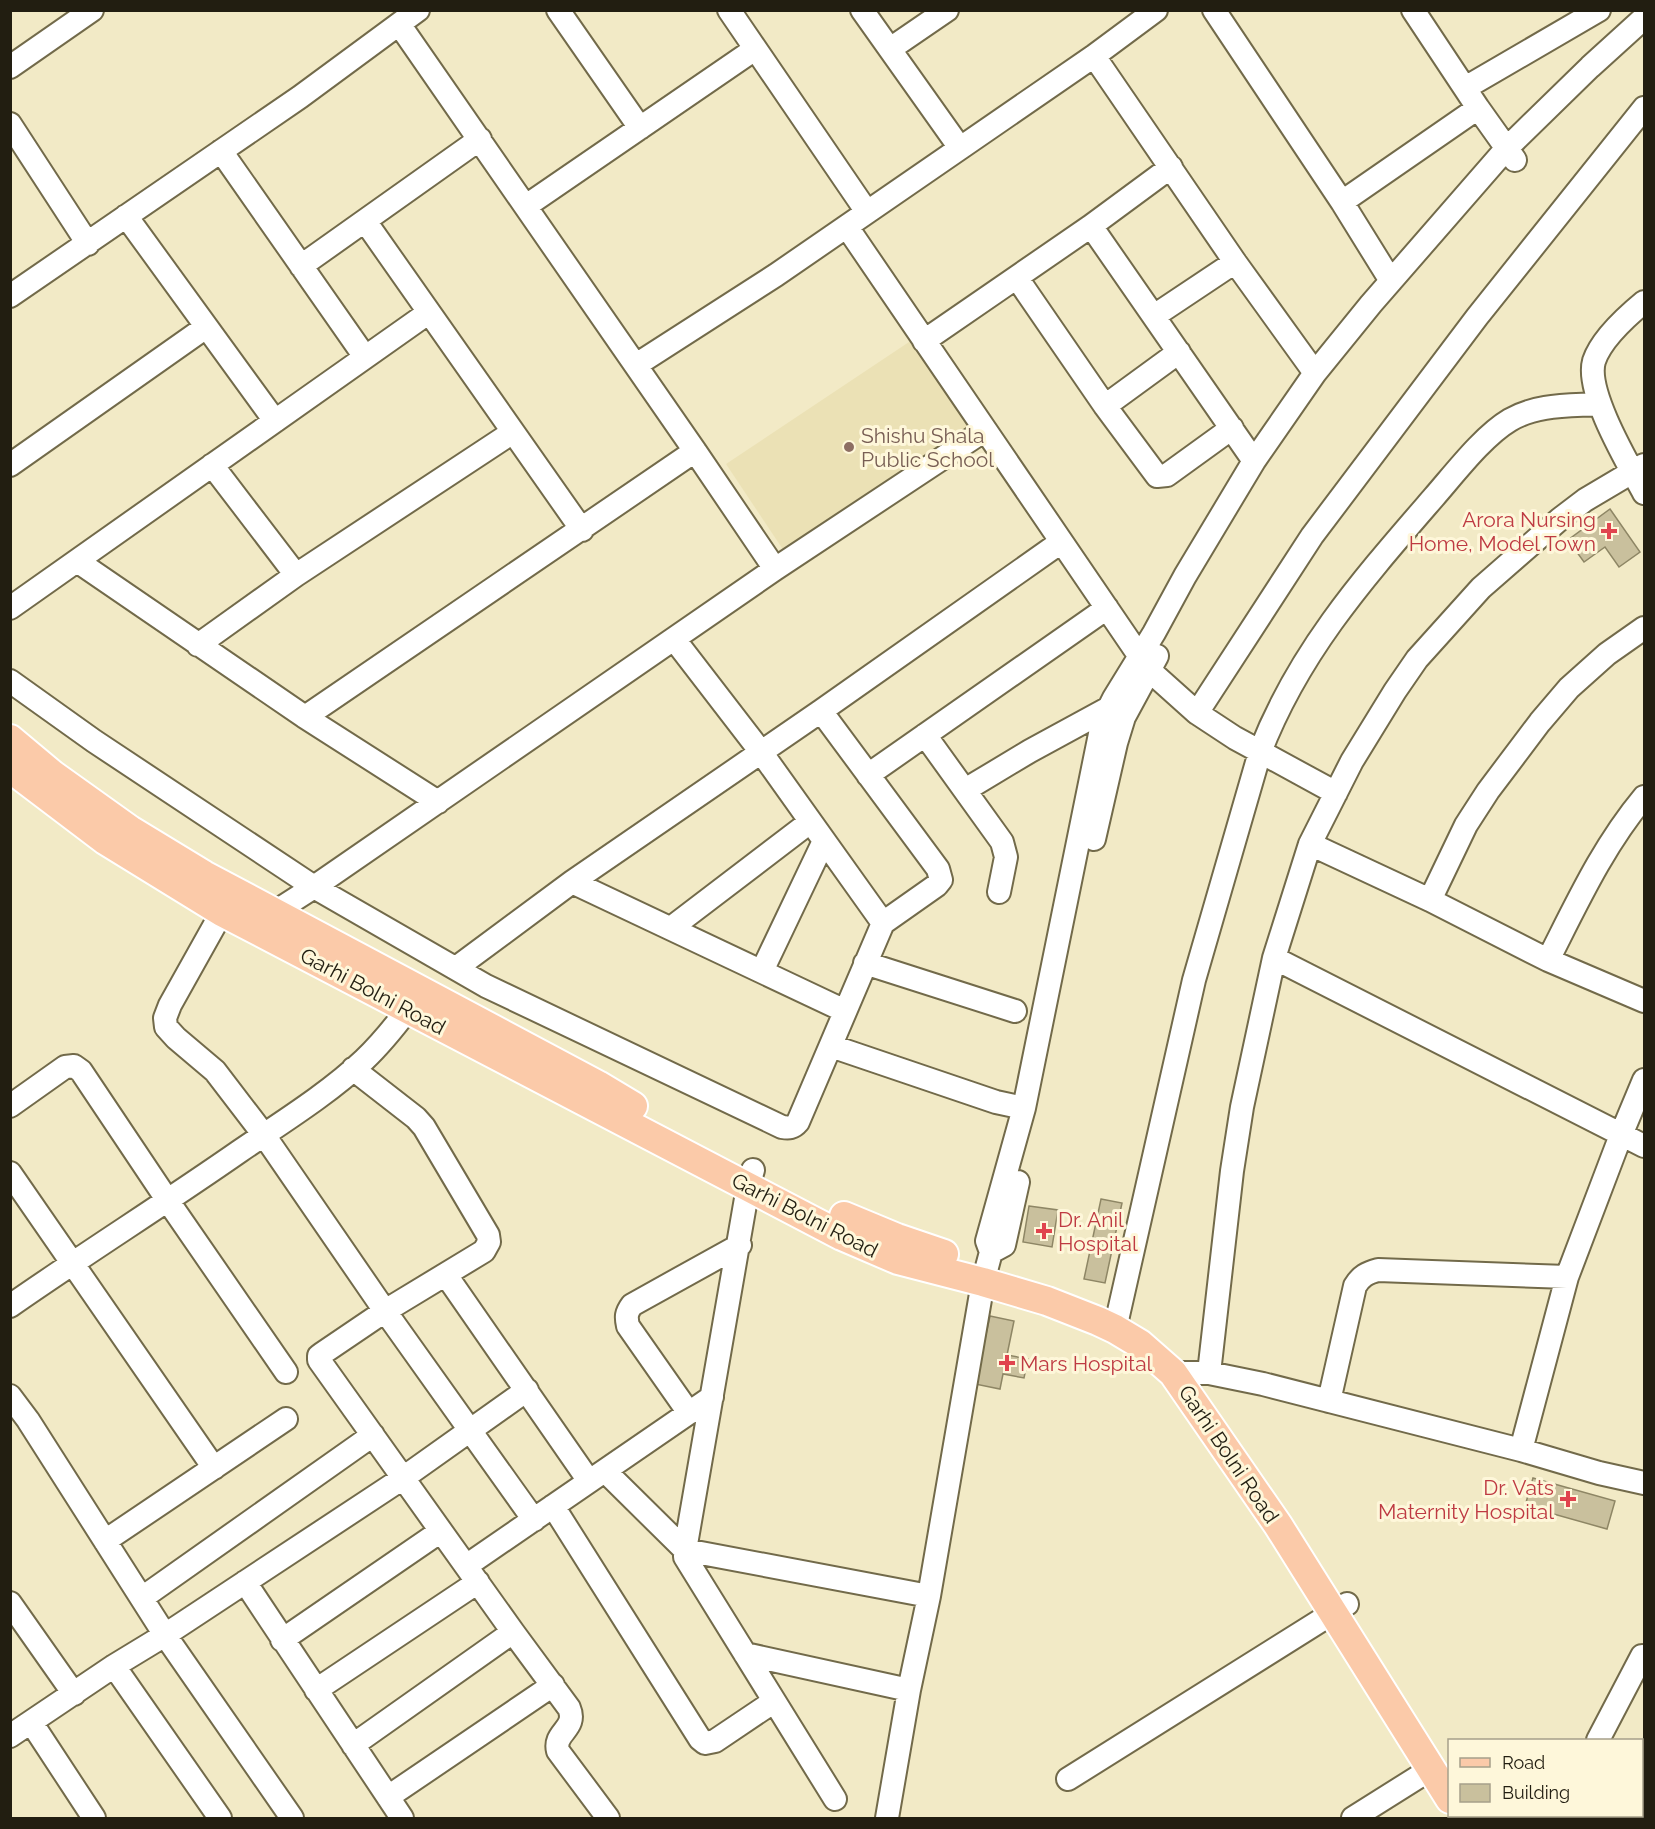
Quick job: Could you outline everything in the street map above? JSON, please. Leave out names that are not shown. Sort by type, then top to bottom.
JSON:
[{"type":"main road","name":"Garhi Bolni Road","points":[[10,739],[53,775],[130,830],[204,875],[262,920],[414,1000],[627,1122],[751,1179],[874,1251],[898,1260],[987,1266],[1047,1301],[1117,1322],[1140,1344],[1192,1373],[1278,1525],[1340,1608],[1440,1766],[1448,1795]]},
{"type":"main road","name":"Garhi Bolni Road","points":[[10,768],[105,840],[222,912],[262,920]]},
{"type":"street","points":[[10,296],[300,97],[418,10]]},
{"type":"street","points":[[558,10],[640,128]]},
{"type":"street","points":[[729,10],[867,212]]},
{"type":"street","points":[[862,10],[960,148]]},
{"type":"street","points":[[890,49],[947,10]]},
{"type":"street","points":[[636,365],[776,275],[1094,56],[1156,10]]},
{"type":"street","points":[[1214,10],[1342,202],[1391,281]]},
{"type":"street","points":[[1413,10],[1511,154]]},
{"type":"street","points":[[1465,88],[1599,10]]},
{"type":"street","points":[[10,67],[81,14]]},
{"type":"street","points":[[987,1266],[1004,1245],[1116,742],[1144,664],[1185,576],[1254,461],[1315,373],[1391,281],[1596,61],[1644,18]]},
{"type":"street","points":[[399,24],[775,569]]},
{"type":"street","points":[[887,1818],[987,1266],[987,1241],[1024,1108],[1104,718],[1109,708],[1144,664],[1263,471],[1399,289],[1511,154],[1644,34]]},
{"type":"street","points":[[526,206],[755,49]]},
{"type":"street","points":[[1094,56],[1235,262],[1315,373]]},
{"type":"street","points":[[1342,202],[1478,108]]},
{"type":"street","points":[[1197,713],[1319,527],[1477,317],[1644,108]]},
{"type":"street","points":[[10,124],[88,244]]},
{"type":"street","points":[[301,266],[480,139]]},
{"type":"street","points":[[221,151],[365,357]]},
{"type":"street","points":[[924,341],[1091,226],[1171,167]]},
{"type":"street","points":[[126,216],[274,421]]},
{"type":"street","points":[[365,221],[582,530]]},
{"type":"street","points":[[1091,226],[1254,461]]},
{"type":"street","points":[[846,227],[1144,664],[1197,713],[1260,752],[1336,793]]},
{"type":"street","points":[[1154,316],[1235,262]]},
{"type":"street","points":[[1017,278],[1105,406],[1157,476],[1167,475],[1232,428]]},
{"type":"street","points":[[1644,302],[1620,325],[1602,347],[1594,362],[1593,376],[1599,404],[1638,468],[1644,493]]},
{"type":"street","points":[[10,608],[428,313]]},
{"type":"street","points":[[10,465],[206,327]]},
{"type":"street","points":[[1105,406],[1179,352]]},
{"type":"street","points":[[1117,1322],[1194,980],[1260,752],[1271,724],[1320,637],[1366,576],[1468,458],[1496,430],[1527,412],[1546,408],[1599,404]]},
{"type":"street","points":[[262,920],[314,887],[775,569],[985,430]]},
{"type":"street","points":[[198,645],[296,575],[513,432]]},
{"type":"street","points":[[305,717],[695,451]]},
{"type":"street","points":[[212,465],[296,575]]},
{"type":"street","points":[[1638,468],[1585,500],[1481,588],[1417,659],[1353,761],[1310,844],[1274,958],[1242,1107],[1232,1171],[1192,1373],[1263,1384],[1644,1484]]},
{"type":"street","points":[[456,968],[572,882],[1061,542]]},
{"type":"street","points":[[76,561],[305,717],[438,802]]},
{"type":"street","points":[[868,775],[1107,608]]},
{"type":"street","points":[[1430,900],[1466,825],[1488,791],[1540,722],[1569,688],[1607,654],[1644,628]]},
{"type":"street","points":[[674,639],[761,752],[883,923]]},
{"type":"street","points":[[10,681],[94,741],[314,887],[486,986],[782,1127],[794,1126],[798,1122],[883,923],[941,880],[938,869],[821,711]]},
{"type":"street","points":[[965,790],[1109,708]]},
{"type":"street","points":[[926,735],[1002,842],[1005,857],[999,892]]},
{"type":"street","points":[[1548,960],[1606,850],[1644,797]]},
{"type":"street","points":[[671,928],[810,822]]},
{"type":"street","points":[[762,971],[824,841]]},
{"type":"street","points":[[1310,844],[1430,900],[1548,960],[1644,1001]]},
{"type":"street","points":[[572,882],[845,1011]]},
{"type":"street","points":[[222,912],[170,1005],[165,1018],[166,1028],[215,1071],[264,1135],[534,1520]]},
{"type":"street","points":[[1274,958],[1644,1146]]},
{"type":"street","points":[[865,963],[1015,1011]]},
{"type":"street","points":[[10,1306],[168,1201],[312,1101],[365,1059],[414,1000]]},
{"type":"street","points":[[831,1046],[996,1102],[1024,1108]]},
{"type":"street","points":[[10,1106],[65,1067],[74,1066],[81,1071],[286,1372]]},
{"type":"street","points":[[353,1069],[416,1118],[424,1127],[488,1235],[489,1242],[484,1251],[386,1311],[319,1356],[321,1364],[569,1707],[573,1715],[571,1723],[558,1739],[558,1751],[608,1818]]},
{"type":"street","points":[[1521,1450],[1567,1277],[1644,1080]]},
{"type":"street","points":[[10,1173],[214,1468]]},
{"type":"street","points":[[751,1179],[685,1557],[835,1799]]},
{"type":"street","points":[[689,1413],[628,1326],[627,1311],[632,1305],[740,1245]]},
{"type":"street","points":[[1329,1401],[1355,1286],[1360,1277],[1369,1272],[1378,1270],[1567,1277]]},
{"type":"street","points":[[446,1275],[527,1390],[597,1476],[685,1550],[929,1596]]},
{"type":"street","points":[[10,1736],[404,1478],[527,1390]]},
{"type":"street","points":[[10,1396],[165,1635],[292,1818]]},
{"type":"street","points":[[316,1690],[472,1574],[534,1520],[712,1397]]},
{"type":"street","points":[[105,1541],[286,1419]]},
{"type":"street","points":[[142,1598],[373,1435]]},
{"type":"street","points":[[553,1506],[700,1739],[705,1743],[715,1741],[773,1702]]},
{"type":"street","points":[[282,1640],[441,1531]]},
{"type":"street","points":[[245,1582],[402,1818]]},
{"type":"street","points":[[10,1603],[74,1694]]},
{"type":"street","points":[[1068,1779],[1340,1608]]},
{"type":"street","points":[[353,1745],[513,1632]]},
{"type":"street","points":[[745,1654],[909,1690]]},
{"type":"street","points":[[1599,1739],[1642,1656]]},
{"type":"street","points":[[114,1666],[220,1818]]},
{"type":"street","points":[[388,1797],[553,1685]]},
{"type":"street","points":[[31,1722],[94,1818]]},
{"type":"street","points":[[1353,1818],[1440,1766]]},
{"type":"shaded area","name":"Shishu Shala Public School","points":[[912,340],[972,429],[786,554],[726,464]]},
{"type":"building","points":[[1610,509],[1640,552],[1619,567],[1605,547],[1584,562],[1568,540]]},
{"type":"building","points":[[1101,1199],[1122,1203],[1105,1283],[1084,1279]]},
{"type":"building","points":[[1029,1206],[1058,1210],[1052,1247],[1023,1242]]},
{"type":"building","points":[[990,1316],[1014,1321],[1007,1355],[1028,1359],[1024,1378],[1003,1374],[1000,1389],[975,1384]]},
{"type":"building","points":[[1533,1478],[1615,1501],[1607,1529],[1525,1506]]},
{"type":"place","name":"Shishu Shala Public School","points":[[849,447]]},
{"type":"place","name":"Arora Nursing Home, Model Town","points":[[1609,531]]},
{"type":"place","name":"Dr. Anil Hospital","points":[[1044,1231]]},
{"type":"place","name":"Mars Hospital","points":[[1007,1363]]},
{"type":"place","name":"Dr. Vats Maternity Hospital","points":[[1568,1499]]}]
